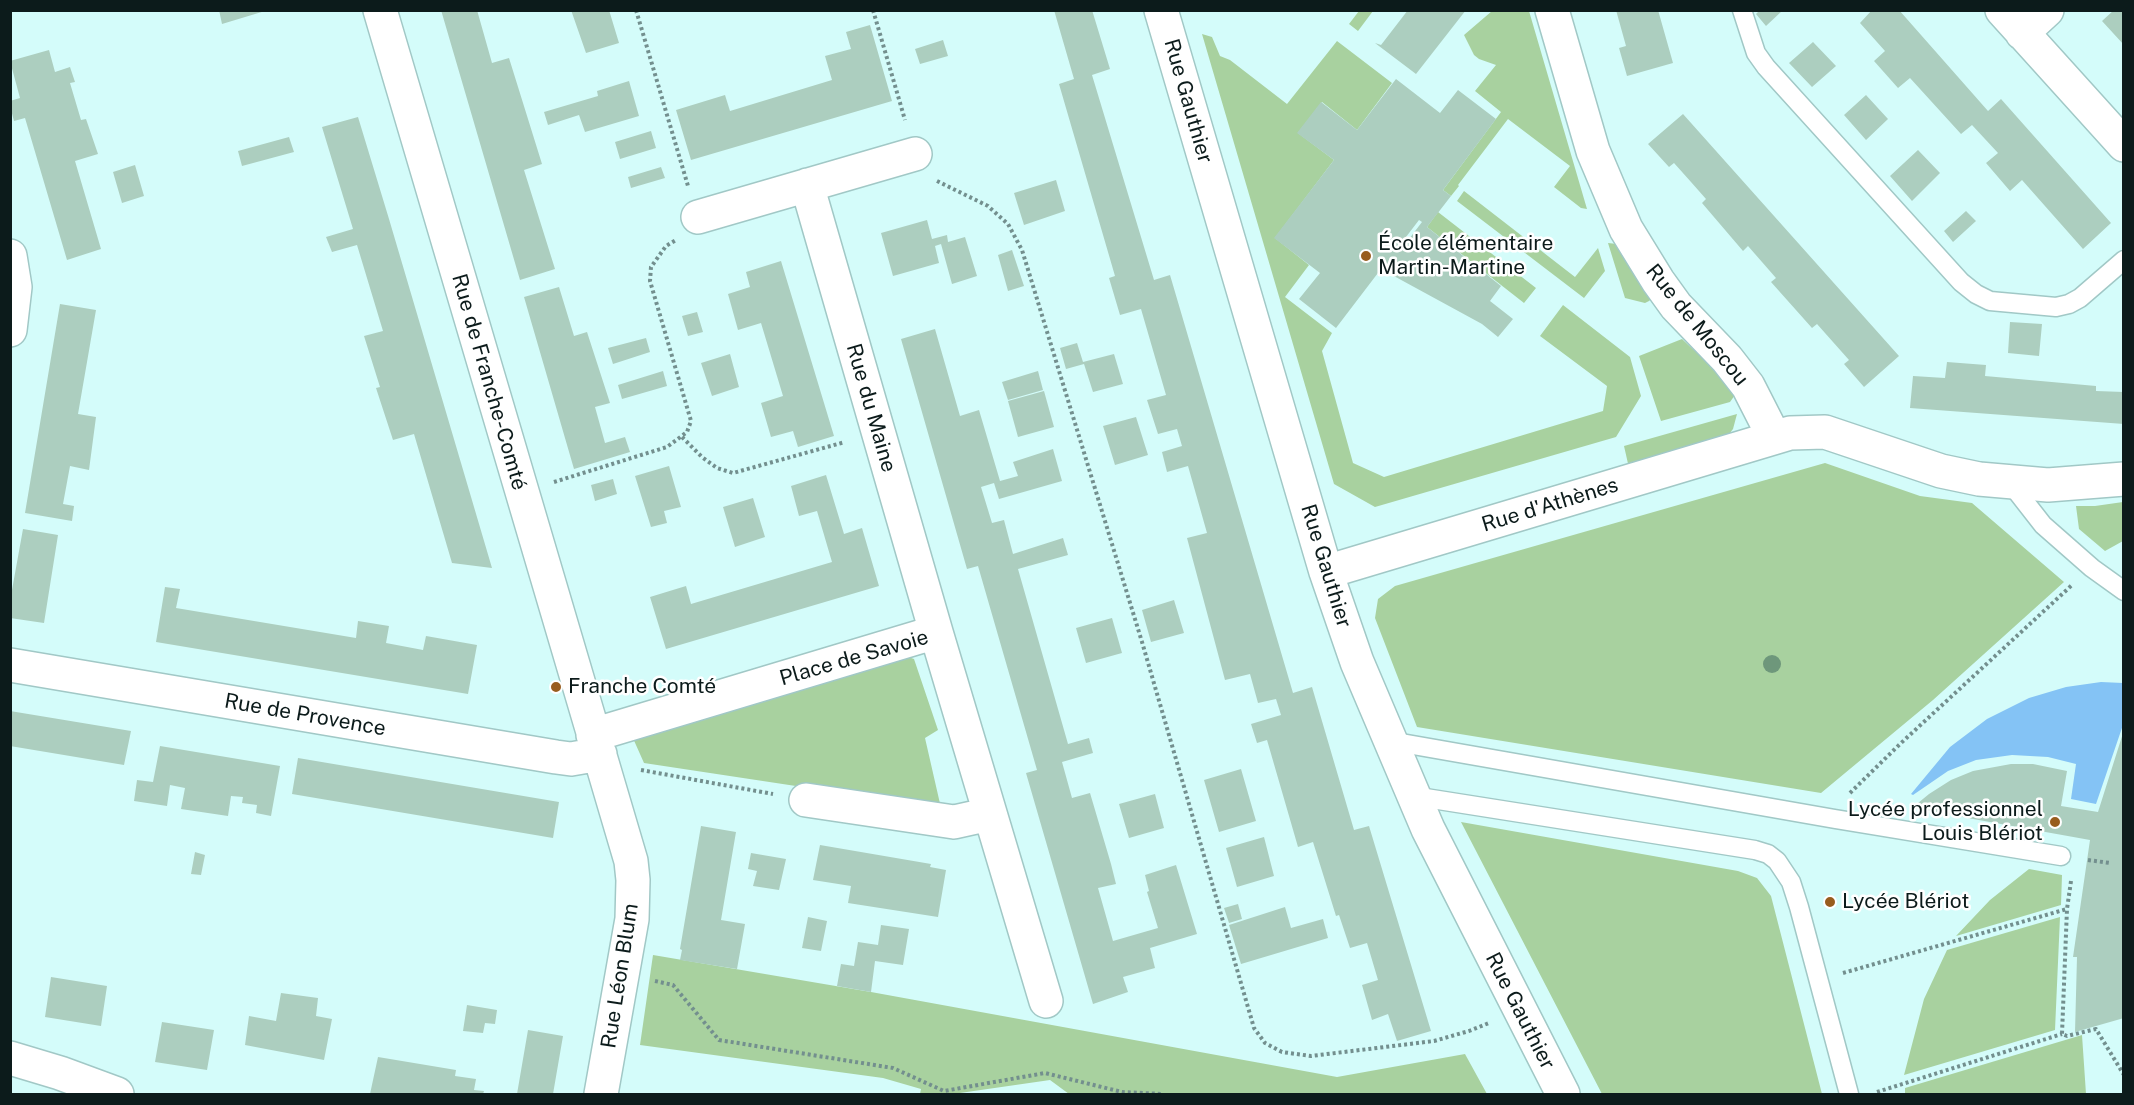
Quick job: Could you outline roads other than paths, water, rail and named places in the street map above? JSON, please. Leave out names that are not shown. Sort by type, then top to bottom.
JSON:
[{"type":"street","name":"Rue de Franche-Comté","points":[[380,10],[599,751]]},
{"type":"street","name":"Rue Gauthier","points":[[1161,10],[1326,572],[1357,662],[1428,829],[1563,1095]]},
{"type":"street","name":"Rue de Moscou","points":[[1552,10],[1593,151],[1626,229],[1676,306],[1748,386],[1774,437]]},
{"type":"street","points":[[2047,10],[2012,22],[2124,145]]},
{"type":"street","points":[[698,217],[915,154]]},
{"type":"street","name":"Rue du Maine","points":[[807,185],[936,632]]},
{"type":"street","points":[[10,256],[15,287],[10,330]]},
{"type":"street","points":[[1774,437],[1790,433],[1825,432],[1941,471],[2011,484],[2074,484],[2124,479]]},
{"type":"street","name":"Rue d'Athènes","points":[[1326,572],[1774,437]]},
{"type":"street","name":"Place de Savoie","points":[[599,751],[936,632],[1046,1001]]},
{"type":"street","name":"Rue de Provence","points":[[10,665],[556,757],[571,759],[599,751]]},
{"type":"street","name":"Rue Léon Blum","points":[[599,751],[626,842],[633,880],[632,919],[601,1095]]},
{"type":"street","points":[[806,800],[954,822],[990,814]]},
{"type":"street","points":[[10,1058],[60,1073],[117,1095]]},
{"type":"lane","points":[[1742,10],[1756,53],[1766,67],[1961,282],[1976,294],[1990,301],[2056,307],[2080,298],[2124,260]]},
{"type":"lane","points":[[2011,484],[2043,525],[2092,568],[2124,591]]},
{"type":"lane","points":[[1390,741],[1835,819],[2068,857]]},
{"type":"lane","points":[[1413,795],[1755,850],[1768,854],[1777,861],[1791,882],[1849,1095]]},
{"type":"water","points":[[2101,682],[2123,683],[2124,722],[2096,804],[2071,799],[2076,764],[2048,757],[2012,755],[1976,760],[1948,771],[1913,795],[1911,794],[1950,747],[1987,719],[2029,698],[2066,687]]},
{"type":"place","name":"École élémentaire Martin-Martine","points":[[1366,256]]},
{"type":"place","name":"Franche Comté","points":[[556,687]]},
{"type":"place","name":"Lycée professionnel Louis Blériot","points":[[2055,822]]},
{"type":"place","name":"Lycée Blériot","points":[[1830,902]]}]
